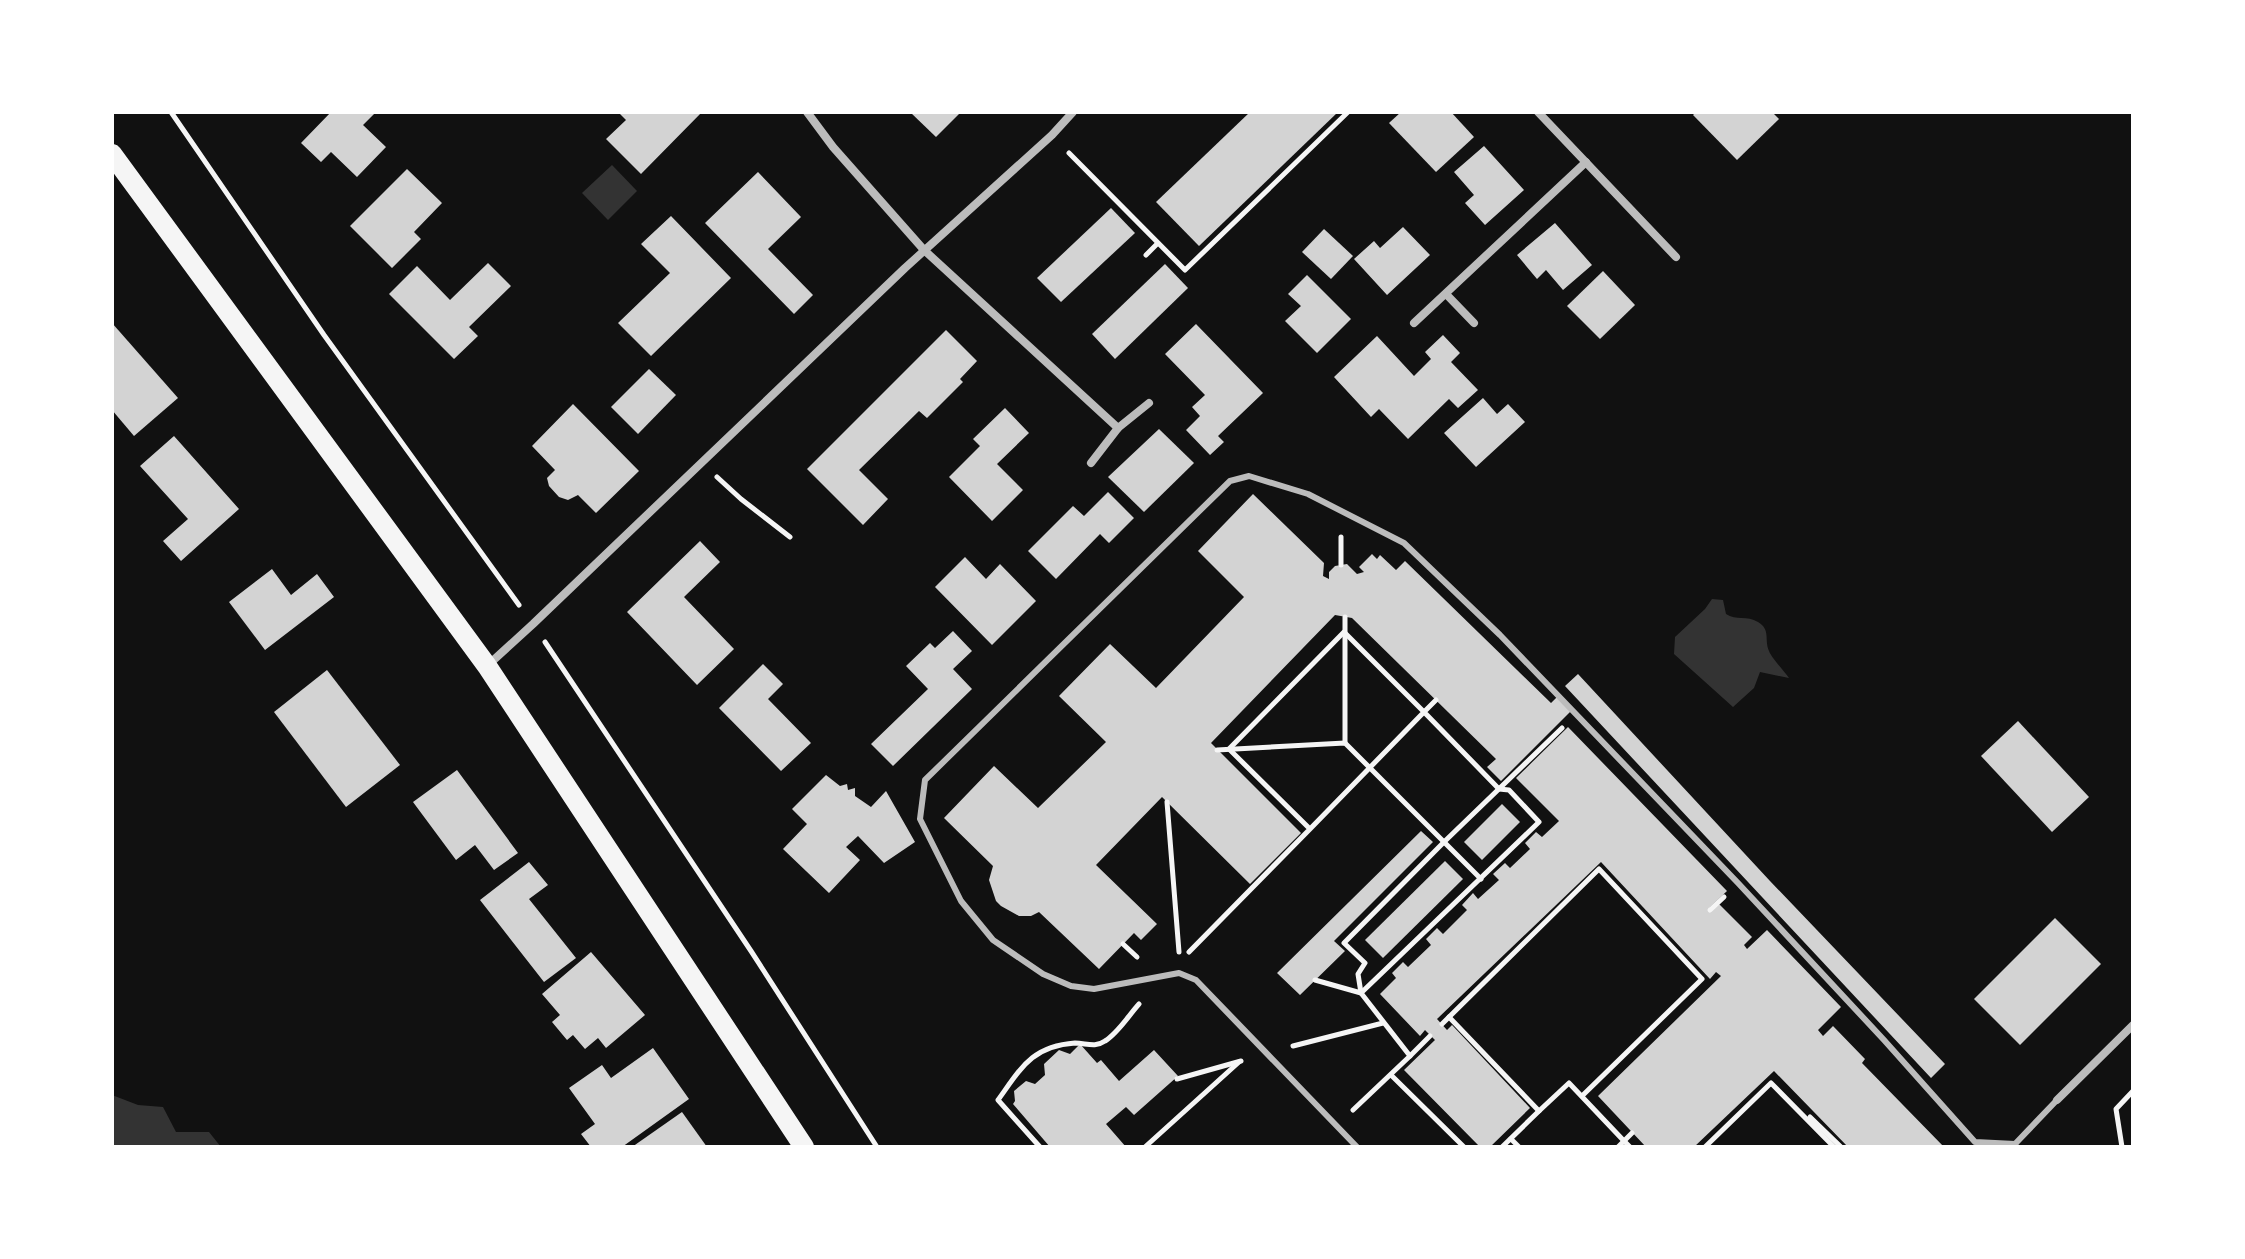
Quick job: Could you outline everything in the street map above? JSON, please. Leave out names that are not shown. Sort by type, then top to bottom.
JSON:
[{"type":"main road","points":[[112,154],[487,666],[804,1147]]},
{"type":"street","points":[[807,112],[833,147],[924,250],[1118,428]]},
{"type":"street","points":[[487,666],[1073,112]]},
{"type":"street","points":[[1538,112],[1676,257]]},
{"type":"street","points":[[1414,323],[1586,162]]},
{"type":"street","points":[[1446,294],[1474,323]]},
{"type":"street","points":[[1091,463],[1118,428],[1149,403]]},
{"type":"street","points":[[2057,1100],[2133,1025]]},
{"type":"lane","points":[[1357,1147],[1196,980],[1179,973],[1094,989],[1071,986],[1043,974],[993,940],[961,901],[920,819],[925,780],[1230,481],[1249,476],[1308,494],[1404,543],[1576,713],[1780,928],[1975,1142],[2016,1146],[2057,1100]]},
{"type":"path","points":[[1052,135],[1185,270],[1348,112]]},
{"type":"path","points":[[1248,199],[1253,205]]},
{"type":"path","points":[[1146,255],[1157,244]]},
{"type":"path","points":[[702,462],[741,499],[790,537]]},
{"type":"path","points":[[1345,617],[1345,743],[1481,879]]},
{"type":"path","points":[[1344,632],[1499,789],[1509,790],[1539,822],[1361,993]]},
{"type":"path","points":[[1229,749],[1344,632]]},
{"type":"path","points":[[1167,956],[1179,952],[1187,954],[1436,700]]},
{"type":"path","points":[[1410,1056],[1361,993],[1358,974],[1365,963],[1344,943],[1576,713]]},
{"type":"path","points":[[1217,750],[1345,743]]},
{"type":"path","points":[[1229,749],[1310,829]]},
{"type":"path","points":[[1167,802],[1179,952]]},
{"type":"path","points":[[1442,1024],[1599,869],[1675,945],[1702,979],[1582,1096]]},
{"type":"path","points":[[1123,944],[1143,963]]},
{"type":"path","points":[[1040,1147],[1030,1130],[998,1100],[1026,1060],[1054,1046],[1080,1043],[1095,1046],[1106,1041],[1164,976]]},
{"type":"path","points":[[1315,980],[1361,993]]},
{"type":"path","points":[[1449,1017],[1539,1111]]},
{"type":"path","points":[[1337,1126],[1430,1036]]},
{"type":"path","points":[[1145,1147],[1240,1061]]},
{"type":"path","points":[[1391,1075],[1464,1147]]},
{"type":"path","points":[[1502,1147],[1569,1083],[1630,1147]]},
{"type":"path","points":[[1705,1147],[1771,1083],[1834,1147]]},
{"type":"path","points":[[2122,1147],[2116,1109],[2133,1091]]},
{"type":"path","points":[[1810,1117],[1841,1147]]},
{"type":"path","points":[[1618,1147],[1632,1133]]},
{"type":"path","points":[[1511,1139],[1519,1147]]},
{"type":"shaded area","points":[[612,165],[637,191],[608,220],[582,193]]},
{"type":"shaded area","points":[[1712,599],[1723,600],[1726,614],[1762,625],[1770,654],[1789,678],[1760,672],[1754,688],[1733,707],[1674,654],[1675,637]]},
{"type":"shaded area","points":[[112,1095],[138,1105],[163,1107],[176,1132],[209,1132],[221,1147],[112,1147]]},
{"type":"building","points":[[331,112],[376,112],[363,125],[386,147],[357,177],[331,152],[321,162],[301,143]]},
{"type":"building","points":[[618,112],[702,112],[641,174],[606,139],[626,120]]},
{"type":"building","points":[[910,112],[961,112],[936,137]]},
{"type":"building","points":[[1250,112],[1338,112],[1199,246],[1156,202]]},
{"type":"building","points":[[1401,112],[1451,112],[1474,137],[1436,172],[1389,123]]},
{"type":"building","points":[[1696,112],[1772,112],[1779,119],[1737,160],[1693,115]]},
{"type":"building","points":[[1484,146],[1524,190],[1485,225],[1465,203],[1474,195],[1454,172]]},
{"type":"building","points":[[407,169],[442,203],[414,232],[421,239],[392,268],[350,226]]},
{"type":"building","points":[[758,172],[801,217],[768,249],[813,295],[794,314],[705,223]]},
{"type":"building","points":[[1111,208],[1135,233],[1061,302],[1037,278]]},
{"type":"building","points":[[671,216],[731,278],[651,356],[618,323],[670,273],[641,244]]},
{"type":"building","points":[[1555,223],[1592,265],[1563,290],[1546,270],[1537,279],[1517,255]]},
{"type":"building","points":[[1403,227],[1430,255],[1387,295],[1354,259],[1374,241],[1380,248]]},
{"type":"building","points":[[1324,229],[1353,256],[1331,279],[1302,252]]},
{"type":"building","points":[[488,263],[511,286],[469,327],[478,336],[454,359],[389,294],[417,266],[450,300]]},
{"type":"building","points":[[1165,264],[1188,288],[1115,359],[1092,334]]},
{"type":"building","points":[[1603,271],[1635,305],[1600,339],[1567,306]]},
{"type":"building","points":[[1307,275],[1351,319],[1317,353],[1285,321],[1301,306],[1288,294]]},
{"type":"building","points":[[112,323],[178,398],[134,436],[112,410]]},
{"type":"building","points":[[1196,324],[1263,393],[1218,436],[1224,442],[1210,455],[1186,430],[1200,416],[1192,407],[1205,395],[1165,354]]},
{"type":"building","points":[[946,330],[977,361],[960,379],[963,382],[927,418],[919,411],[859,470],[888,499],[863,525],[807,469]]},
{"type":"building","points":[[1443,335],[1460,353],[1451,362],[1478,390],[1458,408],[1449,399],[1408,439],[1379,409],[1371,417],[1334,377],[1377,336],[1414,376],[1431,359],[1425,352]]},
{"type":"building","points":[[649,369],[676,395],[638,434],[611,407]]},
{"type":"building","points":[[1483,398],[1497,414],[1508,404],[1525,422],[1476,467],[1444,433]]},
{"type":"building","points":[[573,404],[639,471],[596,513],[578,495],[568,500],[559,497],[549,486],[547,478],[555,470],[532,446]]},
{"type":"building","points":[[1005,408],[1029,433],[997,464],[1023,490],[992,521],[949,477],[980,446],[973,439]]},
{"type":"building","points":[[1159,429],[1194,463],[1144,512],[1108,477]]},
{"type":"building","points":[[174,436],[239,509],[181,561],[163,541],[188,519],[140,466]]},
{"type":"building","points":[[1108,492],[1134,518],[1109,543],[1100,534],[1056,579],[1028,551],[1073,506],[1084,516]]},
{"type":"building","points":[[1253,494],[1324,563],[1323,576],[1329,579],[1329,572],[1335,566],[1347,564],[1357,574],[1364,572],[1359,567],[1372,554],[1377,559],[1380,555],[1396,570],[1405,561],[1551,703],[1557,697],[1571,711],[1501,781],[1487,767],[1496,759],[1352,618],[1335,615],[1211,743],[1301,833],[1250,884],[1162,797],[1096,865],[1157,924],[1141,940],[1134,933],[1099,969],[1039,912],[1019,916],[1001,906],[996,901],[989,880],[993,866],[944,818],[994,766],[1038,808],[1106,742],[1059,696],[1110,644],[1156,688],[1244,597],[1198,551]]},
{"type":"building","points":[[700,541],[720,562],[684,597],[734,649],[697,685],[627,612]]},
{"type":"building","points":[[965,557],[986,579],[1000,564],[1036,601],[992,645],[935,587]]},
{"type":"building","points":[[272,569],[291,595],[317,574],[334,597],[265,650],[229,602]]},
{"type":"building","points":[[953,631],[972,651],[953,669],[972,689],[893,766],[871,744],[928,689],[906,666],[930,643],[935,648]]},
{"type":"building","points":[[763,664],[783,684],[768,699],[811,743],[781,771],[719,708]]},
{"type":"building","points":[[327,670],[400,765],[346,807],[274,712]]},
{"type":"building","points":[[1578,674],[1945,1064],[1931,1078],[1565,686]]},
{"type":"building","points":[[2018,721],[2089,797],[2052,832],[1981,756]]},
{"type":"building","points":[[1568,727],[1727,891],[1709,908],[1719,904],[1752,937],[1744,945],[1747,949],[1767,930],[1841,1007],[1818,1030],[1823,1036],[1833,1026],[1865,1059],[1862,1063],[1944,1147],[1848,1147],[1774,1071],[1694,1147],[1646,1147],[1598,1096],[1721,976],[1716,972],[1710,979],[1601,862],[1437,1019],[1447,1030],[1452,1025],[1530,1108],[1490,1147],[1480,1147],[1404,1070],[1435,1040],[1425,1030],[1420,1036],[1380,994],[1396,978],[1392,973],[1403,962],[1408,967],[1431,945],[1426,939],[1437,928],[1443,934],[1467,910],[1462,905],[1473,893],[1478,899],[1499,880],[1493,874],[1505,863],[1510,868],[1530,849],[1525,843],[1536,832],[1542,837],[1559,821],[1516,778]]},
{"type":"building","points":[[457,770],[518,853],[494,870],[475,845],[456,860],[413,802]]},
{"type":"building","points":[[826,775],[840,786],[847,784],[848,790],[855,788],[855,796],[871,807],[886,791],[915,842],[884,863],[858,836],[846,847],[860,860],[829,893],[783,849],[807,824],[792,809]]},
{"type":"building","points":[[1502,804],[1520,822],[1482,860],[1464,842]]},
{"type":"building","points":[[1421,831],[1433,842],[1334,941],[1345,951],[1300,995],[1277,973]]},
{"type":"building","points":[[1445,861],[1463,879],[1383,958],[1365,940]]},
{"type":"building","points":[[529,862],[548,885],[529,899],[576,958],[544,982],[480,900]]},
{"type":"building","points":[[2055,918],[2101,964],[2020,1045],[1974,999]]},
{"type":"building","points":[[591,952],[645,1015],[606,1048],[598,1038],[585,1049],[573,1035],[567,1040],[552,1022],[560,1015],[542,994]]},
{"type":"building","points":[[1080,1044],[1097,1063],[1101,1060],[1119,1081],[1154,1050],[1178,1076],[1134,1115],[1126,1107],[1106,1124],[1126,1147],[1050,1147],[1013,1104],[1014,1091],[1026,1081],[1035,1084],[1045,1075],[1044,1064],[1059,1050],[1070,1054]]},
{"type":"building","points":[[653,1048],[689,1099],[622,1147],[591,1147],[581,1134],[595,1124],[569,1088],[602,1065],[611,1078]]},
{"type":"building","points":[[682,1112],[707,1147],[632,1147]]}]
